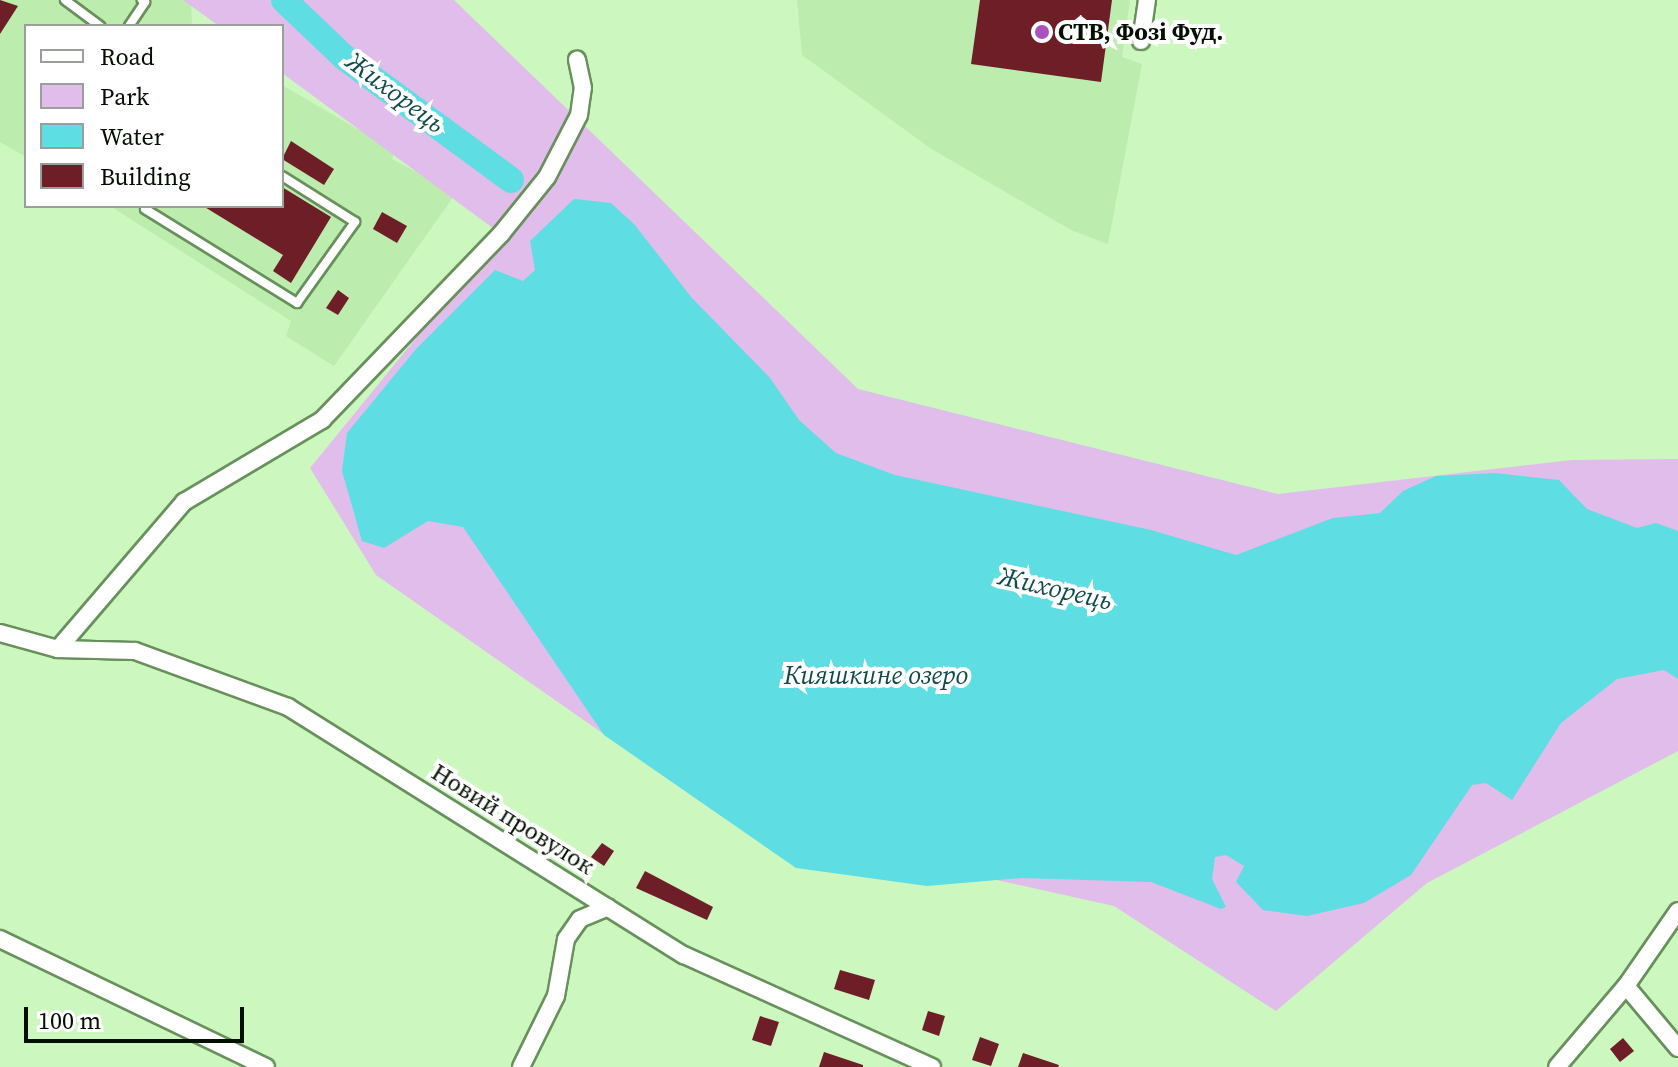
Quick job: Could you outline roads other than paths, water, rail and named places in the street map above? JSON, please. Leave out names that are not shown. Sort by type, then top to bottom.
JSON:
[{"type":"street","points":[[1141,41],[1147,0]]},
{"type":"street","points":[[58,649],[184,502],[322,420],[501,234],[547,177],[579,115],[583,88],[577,60]]},
{"type":"street","name":"Новий провулок","points":[[0,633],[58,649],[135,651],[288,707],[684,955],[932,1067]]},
{"type":"street","points":[[521,1067],[556,996],[566,939],[580,919],[608,907]]},
{"type":"street","points":[[1557,1067],[1626,986],[1678,911]]},
{"type":"street","points":[[0,939],[266,1067]]},
{"type":"street","points":[[1626,986],[1678,1048]]},
{"type":"lane","points":[[65,0],[97,24]]},
{"type":"lane","points":[[130,24],[145,2],[142,0]]},
{"type":"lane","points":[[145,209],[297,303],[355,222],[284,177]]},
{"type":"water","name":"Кияшкине озеро","points":[[574,199],[611,203],[634,224],[692,298],[770,378],[799,420],[836,453],[895,475],[1151,530],[1236,555],[1333,518],[1380,513],[1403,491],[1436,476],[1495,473],[1559,480],[1587,509],[1637,528],[1656,523],[1678,531],[1678,679],[1664,670],[1617,679],[1561,723],[1512,800],[1486,783],[1472,785],[1411,875],[1364,903],[1307,916],[1263,910],[1236,882],[1244,866],[1226,855],[1215,857],[1212,879],[1226,907],[1221,909],[1151,882],[1022,878],[927,886],[796,868],[604,735],[463,527],[428,521],[384,548],[362,541],[342,471],[347,433],[416,349],[495,270],[523,281],[535,270],[530,241]]},
{"type":"waterway","name":"Жихорець","points":[[284,0],[345,58],[511,180]]},
{"type":"place","name":"СТВ, Фозі Фуд.","points":[[1042,32]]}]
